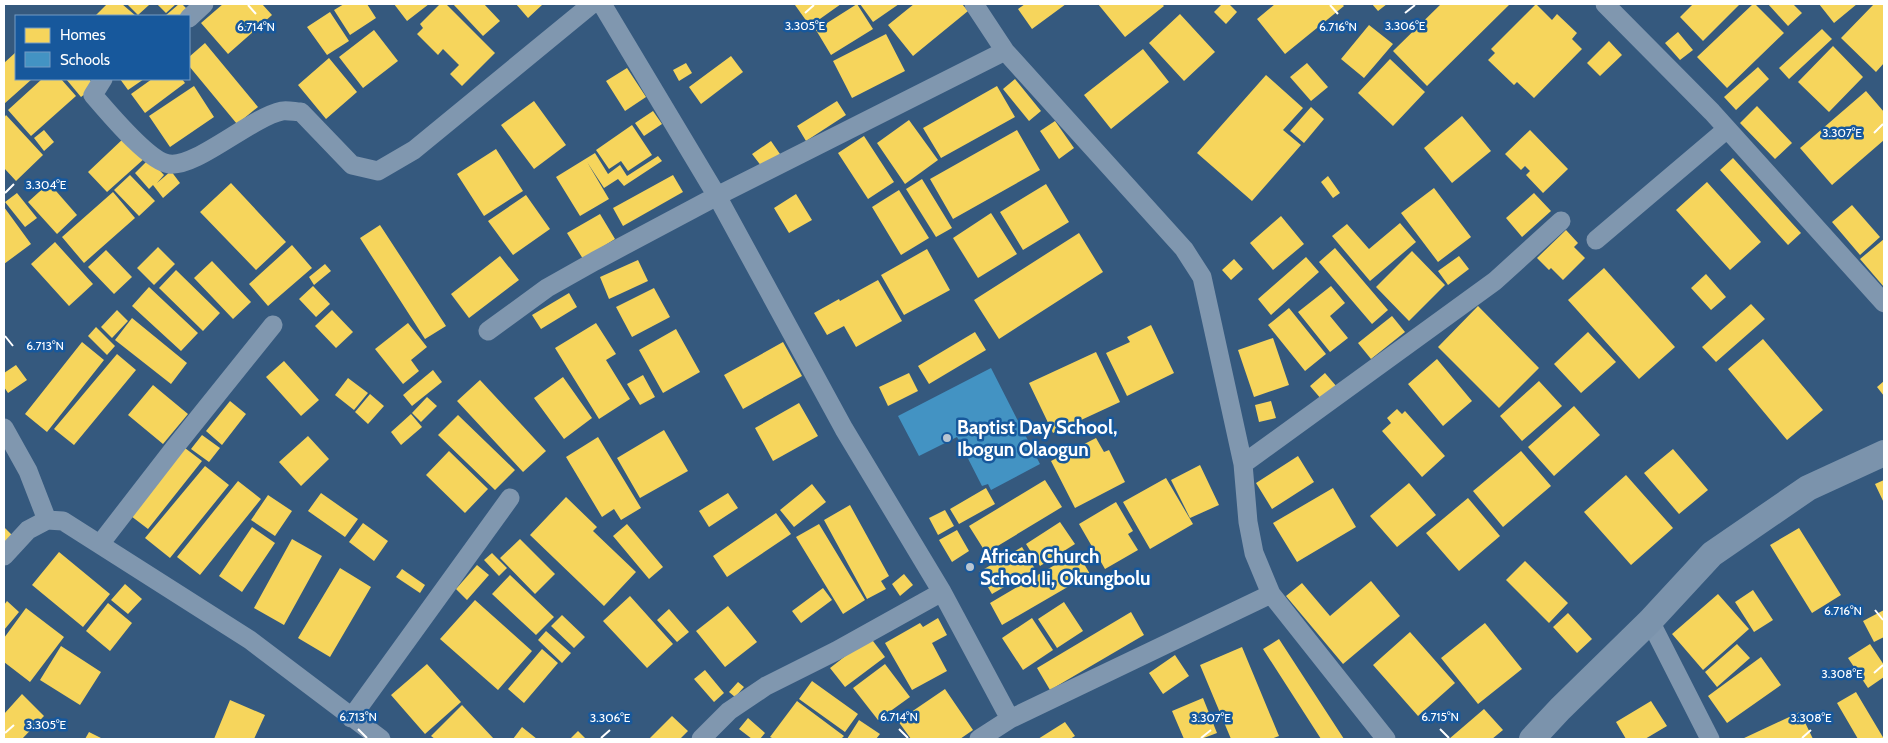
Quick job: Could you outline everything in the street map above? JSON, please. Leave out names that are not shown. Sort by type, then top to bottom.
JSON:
[{"type":"main road","points":[[1532,739],[1650,621],[1712,554],[1808,488],[1884,453]]},
{"type":"street","points":[[190,17],[204,4]]},
{"type":"street","points":[[102,80],[93,95],[144,150],[168,164],[187,162],[260,120],[283,111],[302,112],[352,165],[378,172],[414,150],[592,4]]},
{"type":"street","points":[[602,4],[717,196],[844,429],[942,592],[1010,719]]},
{"type":"street","points":[[974,4],[1005,51],[1184,249],[1202,278],[1243,464],[1248,522],[1254,553],[1271,594],[1386,739]]},
{"type":"street","points":[[1605,4],[1727,129],[1884,302]]},
{"type":"street","points":[[488,332],[547,288],[717,196],[1005,51]]},
{"type":"street","points":[[1596,240],[1727,129]]},
{"type":"street","points":[[1243,464],[1495,281],[1561,221]]},
{"type":"street","points":[[100,544],[273,325]]},
{"type":"street","points":[[4,428],[28,470],[47,520]]},
{"type":"street","points":[[350,718],[510,498]]},
{"type":"street","points":[[4,556],[28,530],[47,520],[63,521],[250,640],[350,718],[381,739]]},
{"type":"street","points":[[701,739],[730,711],[766,686],[836,651],[942,592]]},
{"type":"street","points":[[979,739],[1010,719],[1271,594]]},
{"type":"street","points":[[1650,621],[1710,739]]},
{"type":"building: Homes","points":[[107,4],[122,4],[135,15],[96,15]]},
{"type":"building: Homes","points":[[127,4],[147,4],[149,5],[138,15]]},
{"type":"building: Homes","points":[[157,4],[176,4],[166,13]]},
{"type":"building: Homes","points":[[179,4],[182,4],[188,10],[181,15],[166,15]]},
{"type":"building: Homes","points":[[223,4],[262,4],[272,15],[228,54],[201,23]]},
{"type":"building: Homes","points":[[344,4],[367,4],[376,18],[350,35],[334,10]]},
{"type":"building: Homes","points":[[394,4],[429,4],[407,21]]},
{"type":"building: Homes","points":[[440,4],[446,4],[495,53],[462,86],[450,74],[459,65],[443,49],[438,55],[417,34],[423,28],[420,24]]},
{"type":"building: Homes","points":[[453,4],[484,4],[500,21],[483,36]]},
{"type":"building: Homes","points":[[516,4],[541,4],[542,5],[528,18]]},
{"type":"building: Homes","points":[[796,4],[841,4],[810,26]]},
{"type":"building: Homes","points":[[857,4],[873,29],[831,55],[816,30]]},
{"type":"building: Homes","points":[[860,4],[899,4],[873,22]]},
{"type":"building: Homes","points":[[914,4],[962,4],[968,11],[913,56],[888,25]]},
{"type":"building: Homes","points":[[1025,4],[1066,4],[1032,29],[1018,9]]},
{"type":"building: Homes","points":[[1098,4],[1162,4],[1164,6],[1125,37]]},
{"type":"building: Homes","points":[[1222,4],[1229,4],[1237,12],[1226,24],[1214,12]]},
{"type":"building: Homes","points":[[1275,4],[1342,4],[1344,6],[1285,54],[1257,19]]},
{"type":"building: Homes","points":[[1372,4],[1387,4],[1378,11]]},
{"type":"building: Homes","points":[[1441,4],[1510,4],[1427,86],[1393,51]]},
{"type":"building: Homes","points":[[1536,4],[1552,20],[1557,14],[1577,33],[1572,39],[1582,49],[1534,98],[1517,82],[1514,85],[1488,60],[1495,53],[1491,49]]},
{"type":"building: Homes","points":[[1693,4],[1740,4],[1703,41],[1680,17]]},
{"type":"building: Homes","points":[[1753,4],[1784,33],[1727,88],[1697,57]]},
{"type":"building: Homes","points":[[1768,4],[1793,4],[1802,13],[1788,26]]},
{"type":"building: Homes","points":[[1819,4],[1857,4],[1834,23]]},
{"type":"building: Homes","points":[[1874,4],[1884,4],[1884,63],[1876,72],[1841,38]]},
{"type":"building: Homes","points":[[330,12],[349,41],[327,55],[307,27]]},
{"type":"building: Homes","points":[[1180,14],[1215,52],[1184,81],[1149,43]]},
{"type":"building: Homes","points":[[1369,25],[1393,44],[1364,78],[1341,59]]},
{"type":"building: Homes","points":[[1822,29],[1832,39],[1789,79],[1779,68]]},
{"type":"building: Homes","points":[[374,30],[398,61],[363,88],[339,57]]},
{"type":"building: Homes","points":[[1678,32],[1693,50],[1680,60],[1665,43]]},
{"type":"building: Homes","points":[[886,34],[905,71],[852,98],[833,61]]},
{"type":"building: Homes","points":[[1609,41],[1622,55],[1600,76],[1587,63]]},
{"type":"building: Homes","points":[[205,43],[258,107],[237,124],[190,67],[190,56]]},
{"type":"building: Homes","points":[[1833,46],[1863,77],[1829,112],[1798,82]]},
{"type":"building: Homes","points":[[1143,49],[1169,82],[1111,129],[1084,95]]},
{"type":"building: Homes","points":[[15,53],[15,80],[31,80],[4,104],[4,63]]},
{"type":"building: Homes","points":[[731,56],[743,72],[701,104],[689,87]]},
{"type":"building: Homes","points":[[329,58],[357,92],[326,119],[298,85]]},
{"type":"building: Homes","points":[[1390,59],[1425,92],[1393,126],[1358,93]]},
{"type":"building: Homes","points":[[686,63],[692,73],[679,81],[673,70]]},
{"type":"building: Homes","points":[[1307,63],[1328,87],[1311,101],[1290,77]]},
{"type":"building: Homes","points":[[1758,67],[1769,79],[1736,110],[1724,97]]},
{"type":"building: Homes","points":[[627,68],[646,97],[625,111],[606,81]]},
{"type":"building: Homes","points":[[1266,75],[1303,108],[1283,130],[1301,145],[1252,201],[1197,153]]},
{"type":"building: Homes","points":[[1015,79],[1041,111],[1029,121],[1003,89]]},
{"type":"building: Homes","points":[[41,80],[62,80],[76,96],[31,136],[8,110]]},
{"type":"building: Homes","points":[[67,80],[90,80],[95,86],[81,97]]},
{"type":"building: Homes","points":[[121,80],[143,80],[128,90]]},
{"type":"building: Homes","points":[[151,80],[183,80],[185,83],[145,113],[131,94]]},
{"type":"building: Homes","points":[[194,86],[214,117],[170,147],[149,116]]},
{"type":"building: Homes","points":[[997,86],[1015,117],[941,158],[923,128]]},
{"type":"building: Homes","points":[[1866,91],[1884,112],[1884,140],[1832,185],[1800,148]]},
{"type":"building: Homes","points":[[534,101],[566,145],[534,169],[501,125]]},
{"type":"building: Homes","points":[[837,101],[846,115],[806,141],[797,126]]},
{"type":"building: Homes","points":[[1757,106],[1792,143],[1775,159],[1740,123]]},
{"type":"building: Homes","points":[[1311,107],[1324,119],[1304,143],[1290,131]]},
{"type":"building: Homes","points":[[653,111],[662,124],[644,136],[635,123]]},
{"type":"building: Homes","points":[[6,115],[43,155],[16,181],[4,168],[4,118]]},
{"type":"building: Homes","points":[[1462,116],[1491,151],[1452,183],[1424,148]]},
{"type":"building: Homes","points":[[909,120],[938,160],[905,184],[877,143]]},
{"type":"building: Homes","points":[[1055,121],[1074,148],[1059,159],[1040,131]]},
{"type":"building: Homes","points":[[632,125],[652,155],[628,171],[621,161],[609,169],[596,150]]},
{"type":"building: Homes","points":[[44,130],[54,142],[44,151],[34,138]]},
{"type":"building: Homes","points":[[1017,130],[1040,170],[953,219],[930,179]]},
{"type":"building: Homes","points":[[1530,130],[1568,169],[1543,193],[1526,175],[1530,171],[1525,166],[1521,170],[1505,154]]},
{"type":"building: Homes","points":[[864,136],[894,182],[868,199],[838,153]]},
{"type":"building: Homes","points":[[125,137],[145,158],[107,192],[88,172]]},
{"type":"building: Homes","points":[[771,141],[780,154],[762,167],[752,154]]},
{"type":"building: Homes","points":[[496,149],[523,191],[484,216],[457,174]]},
{"type":"building: Homes","points":[[595,153],[608,174],[620,165],[627,176],[658,156],[662,161],[624,186],[618,179],[604,188],[587,162],[609,199],[580,216],[556,177]]},
{"type":"building: Homes","points":[[1733,158],[1801,233],[1788,245],[1720,170]]},
{"type":"building: Homes","points":[[149,159],[164,175],[157,183],[171,171],[180,183],[163,198],[153,185],[149,189],[135,173]]},
{"type":"building: Homes","points":[[130,175],[155,201],[139,216],[114,190]]},
{"type":"building: Homes","points":[[673,175],[683,192],[623,226],[613,208]]},
{"type":"building: Homes","points":[[1328,176],[1340,193],[1333,198],[1321,182]]},
{"type":"building: Homes","points":[[922,179],[952,228],[936,237],[906,189]]},
{"type":"building: Homes","points":[[1707,182],[1761,242],[1730,270],[1676,210]]},
{"type":"building: Homes","points":[[49,183],[77,215],[57,234],[28,202]]},
{"type":"building: Homes","points":[[231,183],[286,242],[256,270],[200,212]]},
{"type":"building: Homes","points":[[1046,184],[1069,222],[1023,250],[1000,212]]},
{"type":"building: Homes","points":[[1434,188],[1471,237],[1438,262],[1401,213]]},
{"type":"building: Homes","points":[[899,190],[929,238],[901,255],[872,207]]},
{"type":"building: Homes","points":[[113,192],[135,218],[84,263],[62,237]]},
{"type":"building: Homes","points":[[17,193],[37,218],[25,227],[5,202]]},
{"type":"building: Homes","points":[[1534,193],[1551,211],[1522,237],[1506,218]]},
{"type":"building: Homes","points":[[796,194],[812,220],[789,233],[774,208]]},
{"type":"building: Homes","points":[[526,195],[550,229],[513,255],[488,221]]},
{"type":"building: Homes","points":[[1852,205],[1880,237],[1860,255],[1832,222]]},
{"type":"building: Homes","points":[[4,207],[31,244],[4,264]]},
{"type":"building: Homes","points":[[991,213],[1017,254],[978,278],[953,238]]},
{"type":"building: Homes","points":[[600,214],[615,239],[583,259],[567,233]]},
{"type":"building: Homes","points":[[1281,216],[1304,244],[1273,270],[1250,243]]},
{"type":"building: Homes","points":[[1400,223],[1416,242],[1370,281],[1332,236],[1347,224],[1369,249]]},
{"type":"building: Homes","points":[[380,225],[446,326],[425,339],[360,238]]},
{"type":"building: Homes","points":[[1566,230],[1578,243],[1574,247],[1585,258],[1563,280],[1537,258]]},
{"type":"building: Homes","points":[[1079,233],[1103,272],[999,339],[974,300]]},
{"type":"building: Homes","points":[[1884,239],[1884,287],[1860,259]]},
{"type":"building: Homes","points":[[55,242],[93,284],[69,306],[31,264]]},
{"type":"building: Homes","points":[[292,245],[312,268],[268,306],[249,284]]},
{"type":"building: Homes","points":[[158,247],[175,264],[154,285],[137,268]]},
{"type":"building: Homes","points":[[1335,248],[1388,310],[1372,324],[1319,262]]},
{"type":"building: Homes","points":[[927,249],[950,290],[904,315],[881,275]]},
{"type":"building: Homes","points":[[106,250],[132,277],[114,294],[88,267]]},
{"type":"building: Homes","points":[[1412,251],[1445,285],[1409,321],[1376,287]]},
{"type":"building: Homes","points":[[500,256],[519,280],[469,318],[451,294]]},
{"type":"building: Homes","points":[[1459,256],[1469,269],[1448,285],[1438,271]]},
{"type":"building: Homes","points":[[1306,257],[1319,272],[1271,315],[1258,299]]},
{"type":"building: Homes","points":[[1234,259],[1243,269],[1231,280],[1222,270]]},
{"type":"building: Homes","points":[[638,260],[648,281],[609,299],[600,277]]},
{"type":"building: Homes","points":[[212,261],[251,302],[233,319],[194,278]]},
{"type":"building: Homes","points":[[325,264],[331,271],[314,285],[309,277]]},
{"type":"building: Homes","points":[[1604,268],[1675,347],[1639,379],[1568,300]]},
{"type":"building: Homes","points":[[176,270],[220,313],[203,331],[159,288]]},
{"type":"building: Homes","points":[[1706,274],[1726,297],[1711,310],[1691,288]]},
{"type":"building: Homes","points":[[878,280],[902,321],[856,347],[844,326],[827,335],[814,313]]},
{"type":"building: Homes","points":[[313,286],[330,304],[316,317],[299,299]]},
{"type":"building: Homes","points":[[1331,286],[1345,303],[1330,316],[1348,338],[1330,352],[1298,312]]},
{"type":"building: Homes","points":[[149,287],[198,333],[181,351],[132,306]]},
{"type":"building: Homes","points":[[654,288],[670,317],[632,337],[616,307]]},
{"type":"building: Homes","points":[[569,293],[577,307],[541,329],[532,315]]},
{"type":"building: Homes","points":[[1751,304],[1765,319],[1716,362],[1702,347]]},
{"type":"building: Homes","points":[[1478,306],[1539,368],[1499,408],[1438,347]]},
{"type":"building: Homes","points":[[1289,308],[1326,354],[1305,371],[1268,325]]},
{"type":"building: Homes","points":[[117,310],[128,321],[112,338],[101,327]]},
{"type":"building: Homes","points":[[332,310],[353,332],[336,348],[315,326]]},
{"type":"building: Homes","points":[[1392,316],[1405,332],[1371,359],[1358,343]]},
{"type":"building: Homes","points":[[132,318],[187,363],[171,384],[115,340]]},
{"type":"building: Homes","points":[[408,323],[427,347],[411,360],[419,371],[403,384],[375,349]]},
{"type":"building: Homes","points":[[596,323],[616,354],[606,360],[630,399],[599,419],[555,348]]},
{"type":"building: Homes","points":[[1151,325],[1174,373],[1127,396],[1106,353],[1130,342],[1127,337]]},
{"type":"building: Homes","points":[[96,327],[115,346],[107,355],[88,336]]},
{"type":"building: Homes","points":[[676,329],[700,372],[663,393],[639,350]]},
{"type":"building: Homes","points":[[975,332],[986,350],[929,384],[918,366]]},
{"type":"building: Homes","points":[[1588,332],[1616,362],[1581,393],[1554,364]]},
{"type":"building: Homes","points":[[1273,338],[1289,385],[1254,397],[1238,350]]},
{"type":"building: Homes","points":[[1763,339],[1823,410],[1787,440],[1728,369]]},
{"type":"building: Homes","points":[[82,342],[104,360],[47,432],[25,414]]},
{"type":"building: Homes","points":[[783,342],[802,376],[743,409],[724,375]]},
{"type":"building: Homes","points":[[1096,352],[1120,402],[1053,433],[1029,383]]},
{"type":"building: Homes","points":[[117,354],[136,370],[74,445],[54,429]]},
{"type":"building: Homes","points":[[1437,359],[1472,401],[1443,426],[1408,384]]},
{"type":"building: Homes","points":[[284,361],[319,400],[301,416],[266,377]]},
{"type":"building: Homes","points":[[16,365],[27,380],[8,393],[4,387],[4,373]]},
{"type":"building: Homes","points":[[433,370],[442,382],[412,406],[403,395]]},
{"type":"building: Homes","points":[[909,373],[918,391],[888,406],[879,387]]},
{"type":"building: Homes","points":[[1325,373],[1337,387],[1322,400],[1310,386]]},
{"type":"building: Homes","points":[[643,375],[655,397],[640,405],[627,384]]},
{"type":"building: Homes","points":[[563,377],[592,418],[564,439],[534,398]]},
{"type":"building: Homes","points":[[348,378],[368,393],[354,410],[335,395]]},
{"type":"building: Homes","points":[[480,380],[546,451],[523,472],[457,401]]},
{"type":"building: Homes","points":[[1539,381],[1562,406],[1522,441],[1500,416]]},
{"type":"building: Homes","points":[[1884,381],[1884,396],[1877,387]]},
{"type":"building: Homes","points":[[153,385],[188,414],[163,444],[128,415]]},
{"type":"building: Homes","points":[[370,394],[384,406],[368,424],[355,412]]},
{"type":"building: Homes","points":[[427,397],[437,406],[421,422],[412,413]]},
{"type":"building: Homes","points":[[230,401],[246,414],[222,445],[206,431]]},
{"type":"building: Homes","points":[[1271,401],[1276,418],[1259,422],[1255,405]]},
{"type":"building: Homes","points":[[799,403],[818,436],[773,461],[755,428]]},
{"type":"building: Homes","points":[[1574,406],[1600,435],[1554,476],[1528,447]]},
{"type":"building: Homes","points":[[1397,409],[1402,414],[1405,411],[1445,456],[1422,477],[1382,431],[1391,423],[1387,418]]},
{"type":"building: Homes","points":[[411,414],[422,427],[401,445],[391,432]]},
{"type":"building: Homes","points":[[458,415],[515,470],[495,490],[438,435]]},
{"type":"building: Homes","points":[[664,430],[688,471],[640,498],[617,458]]},
{"type":"building: Homes","points":[[202,435],[220,448],[209,462],[191,449]]},
{"type":"building: Homes","points":[[308,436],[329,459],[301,486],[279,462]]},
{"type":"building: Homes","points":[[598,437],[641,508],[621,520],[614,509],[602,517],[566,457]]},
{"type":"building: Homes","points":[[1096,438],[1104,452],[1109,450],[1125,482],[1075,508],[1051,461]]},
{"type":"building: Homes","points":[[185,448],[202,461],[148,529],[131,516]]},
{"type":"building: Homes","points":[[1673,449],[1708,490],[1679,514],[1644,473]]},
{"type":"building: Homes","points":[[449,451],[488,489],[465,513],[426,475]]},
{"type":"building: Homes","points":[[1521,451],[1551,486],[1503,527],[1473,491]]},
{"type":"building: Homes","points":[[1298,456],[1314,482],[1272,509],[1256,483]]},
{"type":"building: Homes","points":[[1200,465],[1219,505],[1190,518],[1171,480]]},
{"type":"building: Homes","points":[[205,466],[229,485],[170,558],[145,538]]},
{"type":"building: Homes","points":[[1626,475],[1673,528],[1631,565],[1584,512]]},
{"type":"building: Homes","points":[[1166,478],[1193,524],[1150,549],[1123,502]]},
{"type":"building: Homes","points":[[1045,480],[1062,507],[986,553],[969,526]]},
{"type":"building: Homes","points":[[1884,480],[1884,503],[1875,484]]},
{"type":"building: Homes","points":[[238,481],[261,499],[200,575],[177,557]]},
{"type":"building: Homes","points":[[1409,483],[1436,515],[1397,547],[1370,516]]},
{"type":"building: Homes","points":[[812,484],[826,502],[794,527],[780,510]]},
{"type":"building: Homes","points":[[986,488],[995,504],[959,524],[950,509]]},
{"type":"building: Homes","points":[[1333,488],[1356,527],[1297,562],[1273,523]]},
{"type":"building: Homes","points":[[321,493],[358,519],[345,537],[308,511]]},
{"type":"building: Homes","points":[[728,493],[738,508],[709,527],[699,511]]},
{"type":"building: Homes","points":[[268,495],[292,511],[275,536],[251,520]]},
{"type":"building: Homes","points":[[566,497],[597,527],[593,531],[636,572],[604,606],[530,535]]},
{"type":"building: Homes","points":[[1468,498],[1500,536],[1459,571],[1426,533]]},
{"type":"building: Homes","points":[[1116,502],[1133,531],[1128,534],[1138,550],[1105,569],[1079,524]]},
{"type":"building: Homes","points":[[850,505],[889,576],[881,581],[886,589],[867,599],[824,520]]},
{"type":"building: Homes","points":[[945,510],[954,526],[938,535],[929,518]]},
{"type":"building: Homes","points":[[776,513],[791,534],[727,577],[713,556]]},
{"type":"building: Homes","points":[[1060,522],[1075,544],[1040,566],[1026,544]]},
{"type":"building: Homes","points":[[363,523],[388,541],[374,561],[349,542]]},
{"type":"building: Homes","points":[[627,524],[663,567],[649,579],[613,536]]},
{"type":"building: Homes","points":[[819,524],[865,600],[843,614],[796,537]]},
{"type":"building: Homes","points":[[4,527],[14,537],[4,548]]},
{"type":"building: Homes","points":[[252,527],[275,543],[242,592],[219,576]]},
{"type":"building: Homes","points":[[1799,528],[1841,595],[1812,613],[1770,545]]},
{"type":"building: Homes","points":[[957,530],[969,551],[952,562],[939,540]]},
{"type":"building: Homes","points":[[292,539],[322,556],[284,625],[254,608]]},
{"type":"building: Homes","points":[[520,539],[555,574],[535,594],[500,558]]},
{"type":"building: Homes","points":[[1022,547],[1035,569],[992,594],[979,572]]},
{"type":"building: Homes","points":[[59,552],[110,594],[83,627],[32,585]]},
{"type":"building: Homes","points":[[1077,552],[1090,574],[1002,625],[990,603]]},
{"type":"building: Homes","points":[[492,553],[507,568],[499,576],[484,560]]},
{"type":"building: Homes","points":[[1525,561],[1568,603],[1549,623],[1506,580]]},
{"type":"building: Homes","points":[[477,565],[489,575],[467,600],[456,589]]},
{"type":"building: Homes","points":[[340,568],[371,587],[330,657],[298,638]]},
{"type":"building: Homes","points":[[402,569],[425,585],[420,593],[396,577]]},
{"type":"building: Homes","points":[[904,574],[913,585],[900,596],[892,584]]},
{"type":"building: Homes","points":[[510,575],[554,617],[536,635],[492,594]]},
{"type":"building: Homes","points":[[1371,581],[1400,616],[1343,664],[1286,596],[1302,583],[1330,616]]},
{"type":"building: Homes","points":[[125,584],[142,599],[128,614],[111,600]]},
{"type":"building: Homes","points":[[823,588],[832,600],[801,623],[792,611]]},
{"type":"building: Homes","points":[[1753,590],[1773,620],[1754,632],[1735,602]]},
{"type":"building: Homes","points":[[1718,594],[1749,629],[1703,670],[1672,634]]},
{"type":"building: Homes","points":[[630,596],[673,644],[647,668],[603,621]]},
{"type":"building: Homes","points":[[475,600],[532,651],[498,690],[440,639]]},
{"type":"building: Homes","points":[[7,601],[19,612],[4,630],[4,605]]},
{"type":"building: Homes","points":[[1064,602],[1083,631],[1057,648],[1038,619]]},
{"type":"building: Homes","points":[[108,603],[132,623],[110,651],[86,631]]},
{"type":"building: Homes","points":[[728,606],[757,642],[725,667],[696,631]]},
{"type":"building: Homes","points":[[26,608],[64,637],[30,682],[4,662],[4,638]]},
{"type":"building: Homes","points":[[669,609],[689,632],[677,642],[657,620]]},
{"type":"building: Homes","points":[[1884,610],[1884,637],[1874,642],[1863,621]]},
{"type":"building: Homes","points":[[1131,612],[1144,635],[1050,690],[1037,668]]},
{"type":"building: Homes","points":[[1568,613],[1592,639],[1577,653],[1553,627]]},
{"type":"building: Homes","points":[[562,615],[585,637],[574,648],[551,626]]},
{"type":"building: Homes","points":[[938,618],[947,635],[932,643],[947,671],[912,690],[885,643],[920,623],[923,627]]},
{"type":"building: Homes","points":[[1032,618],[1053,650],[1023,670],[1002,638]]},
{"type":"building: Homes","points":[[1485,623],[1522,669],[1478,704],[1441,658]]},
{"type":"building: Homes","points":[[546,631],[571,653],[562,663],[538,640]]},
{"type":"building: Homes","points":[[1410,632],[1455,683],[1418,716],[1373,665]]},
{"type":"building: Homes","points":[[870,637],[885,657],[845,687],[830,668]]},
{"type":"building: Homes","points":[[1279,639],[1344,739],[1321,739],[1263,649]]},
{"type":"building: Homes","points":[[1737,644],[1750,658],[1717,687],[1705,672]]},
{"type":"building: Homes","points":[[1870,644],[1884,665],[1884,677],[1868,688],[1848,658]]},
{"type":"building: Homes","points":[[61,646],[101,672],[80,705],[40,680]]},
{"type":"building: Homes","points":[[1242,647],[1279,736],[1271,739],[1231,739],[1200,665]]},
{"type":"building: Homes","points":[[542,649],[558,663],[524,703],[508,689]]},
{"type":"building: Homes","points":[[1175,655],[1189,676],[1163,694],[1149,673]]},
{"type":"building: Homes","points":[[1761,657],[1781,685],[1727,723],[1708,696]]},
{"type":"building: Homes","points":[[427,664],[461,702],[425,734],[391,695]]},
{"type":"building: Homes","points":[[885,664],[910,697],[878,720],[853,688]]},
{"type":"building: Homes","points":[[705,670],[724,693],[714,702],[694,679]]},
{"type":"building: Homes","points":[[812,681],[858,714],[845,732],[799,699]]},
{"type":"building: Homes","points":[[738,682],[744,687],[735,697],[729,692]]},
{"type":"building: Homes","points":[[945,689],[973,730],[960,739],[911,739],[898,721]]},
{"type":"building: Homes","points":[[1856,692],[1884,739],[1858,739],[1837,703]]},
{"type":"building: Homes","points":[[22,694],[44,716],[22,739],[4,739],[4,714]]},
{"type":"building: Homes","points":[[1203,698],[1217,733],[1201,739],[1184,739],[1172,711]]},
{"type":"building: Homes","points":[[230,700],[265,715],[254,739],[214,739]]},
{"type":"building: Homes","points":[[797,701],[844,736],[841,739],[774,739],[770,737]]},
{"type":"building: Homes","points":[[1651,701],[1667,726],[1645,739],[1626,739],[1616,722]]},
{"type":"building: Homes","points":[[462,705],[494,739],[435,739],[431,736]]},
{"type":"building: Homes","points":[[1484,709],[1503,730],[1492,739],[1449,739]]},
{"type":"building: Homes","points":[[1800,712],[1813,739],[1742,739]]},
{"type":"building: Homes","points":[[672,716],[688,731],[680,739],[649,739]]},
{"type":"building: Homes","points":[[748,718],[765,733],[760,739],[752,739],[739,729]]},
{"type":"building: Homes","points":[[859,720],[880,734],[876,739],[847,739]]},
{"type":"building: Homes","points":[[1065,722],[1075,736],[1070,739],[1038,739]]},
{"type":"building: Homes","points":[[522,727],[537,739],[513,739]]},
{"type":"building: Homes","points":[[578,731],[586,739],[570,739]]},
{"type":"building: Homes","points":[[89,732],[103,739],[85,739]]},
{"type":"building: Schools","points":[[991,368],[1040,464],[991,490],[988,484],[982,486],[957,437],[919,456],[898,416]]},
{"type":"place","name":"Baptist Day School, Ibogun Olaogun","points":[[947,438]]},
{"type":"place","name":"African Church School Ii, Okungbolu","points":[[970,567]]}]
